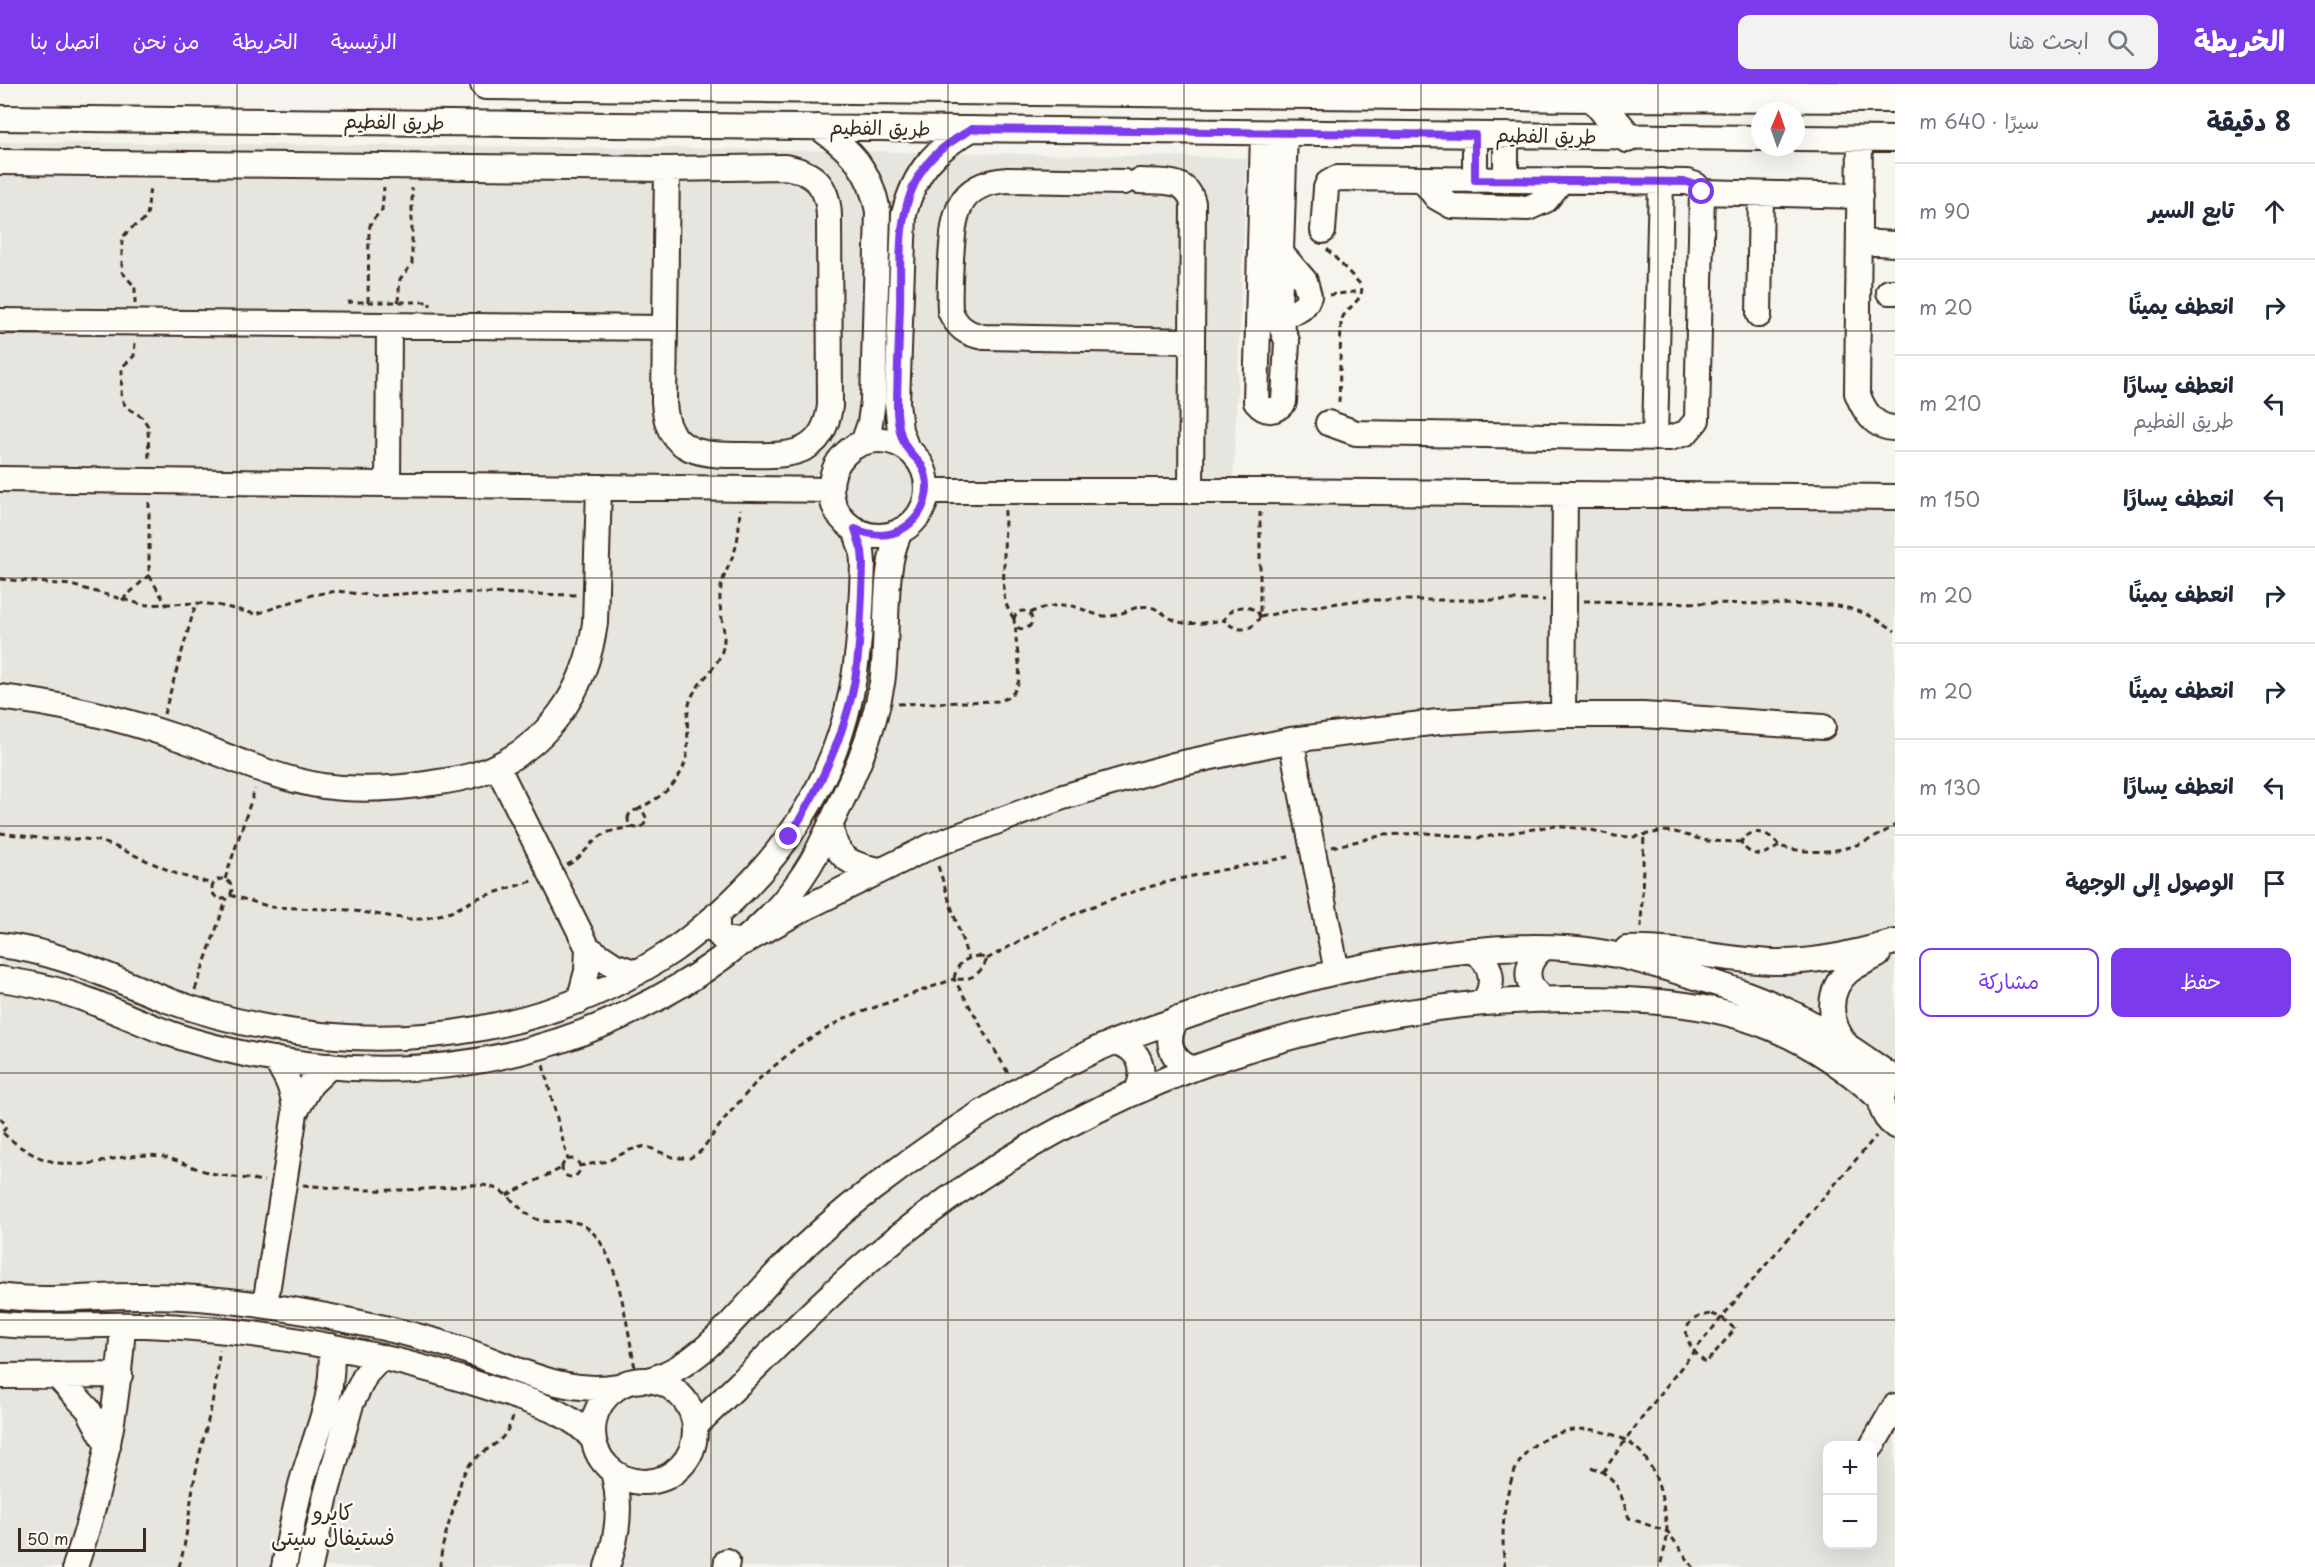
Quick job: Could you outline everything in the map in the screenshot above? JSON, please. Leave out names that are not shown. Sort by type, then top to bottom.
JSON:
[{"type":"main road","points":[[486,84],[925,86],[1593,96],[1895,97]]},
{"type":"main road","points":[[1593,96],[1627,137]]},
{"type":"street","name":"طريق الفطيم","points":[[0,118],[1751,138]]},
{"type":"street","points":[[818,127],[844,146],[863,169],[875,196],[878,211],[873,401],[870,423],[863,443]]},
{"type":"street","points":[[855,529],[878,535],[901,530],[922,510],[927,491],[926,479],[922,467],[907,449],[898,422],[904,214],[916,179],[926,164],[954,140],[972,129]]},
{"type":"street","points":[[1273,297],[1274,133]]},
{"type":"street","points":[[1475,135],[1475,180]]},
{"type":"street","points":[[1506,135],[1506,180]]},
{"type":"street","points":[[1805,138],[1895,139]]},
{"type":"street","points":[[1860,139],[1857,393],[1863,408],[1873,420],[1887,428],[1895,428]]},
{"type":"street","points":[[0,162],[667,169],[784,167],[801,170],[812,176],[826,193],[829,216],[830,406],[823,430],[806,448],[782,456],[708,455],[693,451],[671,432],[665,417],[667,169]]},
{"type":"street","points":[[1422,179],[1436,197],[1452,207],[1528,208],[1546,200],[1562,180]]},
{"type":"street","points":[[1322,237],[1326,188],[1332,180],[1660,181],[1687,182],[1696,185],[1702,192],[1697,420],[1693,428],[1678,437],[1655,438],[1356,433],[1333,425]]},
{"type":"street","points":[[1191,491],[1192,341],[1192,196],[1184,186],[1178,183],[1131,181],[992,181],[977,187],[965,197],[957,210],[953,225],[950,311],[962,329],[972,335],[1192,341]]},
{"type":"street","points":[[1655,438],[1660,181]]},
{"type":"street","points":[[1702,192],[1860,196]]},
{"type":"street","points":[[1759,315],[1761,194]]},
{"type":"street","points":[[1272,220],[1280,252],[1273,297]]},
{"type":"street","points":[[1859,243],[1895,244]]},
{"type":"street","points":[[1273,297],[1293,312],[1301,310],[1309,296],[1305,281],[1280,252]]},
{"type":"street","points":[[0,321],[665,328]]},
{"type":"street","points":[[388,483],[389,325]]},
{"type":"street","points":[[0,945],[69,960],[189,1008],[235,1020],[292,1031],[355,1036],[439,1035],[498,1026],[528,1019],[579,1001],[637,973],[683,943],[753,881],[789,837],[818,788],[840,736],[856,674],[860,642],[862,551],[855,529],[838,512],[831,490],[836,466],[852,448],[863,443],[886,440],[907,449]]},
{"type":"street","points":[[0,479],[831,490]]},
{"type":"street","points":[[0,697],[99,714],[159,732],[261,770],[323,786],[383,789],[413,787],[461,778],[497,766],[537,739],[557,718],[570,701],[583,673],[592,643],[596,595],[599,487]]},
{"type":"street","points":[[927,491],[1260,491],[1895,497]]},
{"type":"street","points":[[1563,715],[1565,495]]},
{"type":"street","points":[[744,942],[776,910],[821,845],[858,763],[876,708],[886,652],[892,552],[901,530]]},
{"type":"street","points":[[0,979],[49,988],[83,998],[168,1033],[207,1046],[274,1059],[330,1066],[372,1069],[445,1066],[507,1056],[567,1040],[623,1016],[671,991],[744,942],[796,913],[931,846],[1001,819],[1125,778],[1213,756],[1291,740],[1438,722],[1563,715],[1685,717],[1823,727]]},
{"type":"street","points":[[1291,740],[1337,972]]},
{"type":"street","points":[[497,766],[588,948],[587,971],[579,1001]]},
{"type":"street","points":[[831,822],[836,848],[845,858],[856,866],[882,870]]},
{"type":"street","points":[[717,914],[717,933],[723,939],[744,942]]},
{"type":"street","points":[[683,943],[704,949],[708,968]]},
{"type":"street","points":[[0,1296],[37,1299],[112,1295],[190,1296],[265,1305],[408,1334],[459,1348],[560,1384],[586,1389],[635,1382],[676,1368],[703,1349],[783,1266],[867,1193],[957,1127],[1018,1090],[1116,1042],[1177,1019],[1233,1000],[1337,972],[1399,960],[1473,950],[1544,948],[1599,952],[1630,949],[1663,950],[1748,960],[1800,961],[1843,956],[1895,943]]},
{"type":"street","points":[[1847,1046],[1839,1035],[1832,1016],[1833,996],[1847,973],[1895,943]]},
{"type":"street","points":[[588,948],[614,965],[637,973]]},
{"type":"street","points":[[1544,948],[1531,961],[1528,970],[1531,988],[1545,1000]]},
{"type":"street","points":[[1473,950],[1486,962],[1492,979],[1491,987],[1483,1003]]},
{"type":"street","points":[[1599,952],[1672,970],[1757,998],[1804,1019],[1895,1079],[1885,1088],[1888,1116]]},
{"type":"street","points":[[695,1426],[832,1294],[908,1228],[973,1182],[1021,1153],[1136,1092],[1268,1042],[1312,1030],[1401,1013],[1483,1003],[1623,1000],[1685,1005],[1741,1017],[1768,1026],[1817,1051],[1847,1071],[1888,1116]]},
{"type":"street","points":[[1177,1019],[1169,1038],[1170,1048],[1182,1065],[1192,1069]]},
{"type":"street","points":[[1116,1042],[1126,1045],[1141,1061],[1143,1072],[1136,1092]]},
{"type":"street","points":[[265,1305],[296,1113],[288,1080],[274,1059]]},
{"type":"street","points":[[296,1113],[311,1084],[330,1066]]},
{"type":"street","points":[[0,1324],[123,1325],[219,1330],[331,1346],[449,1375],[519,1398],[561,1415],[586,1431],[593,1439]]},
{"type":"street","points":[[75,1567],[99,1487],[108,1446],[120,1375],[123,1325]]},
{"type":"street","points":[[284,1567],[301,1486],[329,1400],[332,1373],[331,1346]]},
{"type":"street","points":[[310,1567],[326,1495],[351,1404],[366,1374],[382,1357]]},
{"type":"street","points":[[56,1375],[88,1409],[108,1446]]},
{"type":"street","points":[[0,1376],[120,1375]]},
{"type":"street","points":[[635,1382],[666,1384],[680,1395],[690,1409],[695,1426],[694,1443],[687,1458],[676,1471],[661,1479],[645,1482],[628,1480],[613,1472],[603,1463],[593,1439],[595,1414],[600,1403],[635,1382]]},
{"type":"street","points":[[1875,1441],[1895,1406]]},
{"type":"street","points":[[607,1567],[613,1550],[618,1516],[617,1491],[613,1472]]},
{"type":"path","points":[[368,302],[369,230],[371,222],[382,210],[384,187]]},
{"type":"path","points":[[398,302],[400,279],[412,264],[412,188]]},
{"type":"path","points":[[1322,237],[1361,285],[1363,291],[1361,297],[1342,315],[1333,425]]},
{"type":"path","points":[[1309,296],[1363,291]]},
{"type":"path","points":[[149,482],[149,575],[167,606]]},
{"type":"path","points":[[634,827],[628,822],[630,814],[663,795],[680,775],[687,754],[690,701],[695,689],[717,662],[722,652],[724,630],[720,596],[726,572],[736,548],[741,489]]},
{"type":"path","points":[[896,713],[899,703],[998,701],[1011,696],[1017,688],[1020,669],[1015,643],[1016,626],[1007,609],[1002,585],[1005,490]]},
{"type":"path","points":[[1014,619],[1020,611],[1030,613],[1058,605],[1068,605],[1094,614],[1109,616],[1146,606],[1160,610],[1173,620],[1180,622],[1202,623],[1224,620],[1236,628],[1252,627],[1260,617],[1260,491]]},
{"type":"path","points":[[122,600],[149,575]]},
{"type":"path","points":[[0,579],[71,585],[144,605],[167,606],[196,603],[217,605],[256,614],[312,595],[337,591],[375,596],[429,592],[596,595]]},
{"type":"path","points":[[159,732],[196,603]]},
{"type":"path","points":[[1224,620],[1227,613],[1240,607],[1257,611],[1260,617]]},
{"type":"path","points":[[1016,626],[1023,630],[1030,627],[1033,620],[1030,613]]},
{"type":"path","points":[[225,879],[261,770]]},
{"type":"path","points":[[225,879],[216,880],[213,884],[212,892],[218,899],[228,896],[271,907],[348,910],[423,919],[439,916],[478,898],[528,884],[573,862],[602,835],[642,827],[646,820],[644,813],[637,810]]},
{"type":"path","points":[[1741,842],[1745,837],[1758,832],[1770,836],[1779,846],[1807,853],[1838,850],[1866,842],[1895,825]]},
{"type":"path","points":[[579,1166],[608,1161],[630,1149],[645,1146],[675,1158],[690,1158],[701,1150],[759,1079],[798,1046],[845,1018],[954,978],[965,979],[976,975],[984,967],[987,959],[1056,922],[1124,894],[1160,884],[1384,835],[1426,833],[1478,838],[1532,827],[1552,826],[1588,829],[1615,836],[1633,837],[1663,831],[1675,832],[1707,841],[1741,842],[1750,853],[1758,855],[1766,854],[1779,846]]},
{"type":"path","points":[[0,833],[34,838],[99,841],[179,875],[213,884]]},
{"type":"path","points":[[1630,949],[1631,929],[1641,930],[1644,834]]},
{"type":"path","points":[[931,846],[968,958]]},
{"type":"path","points":[[189,1008],[231,886],[225,879]]},
{"type":"path","points":[[954,978],[959,966],[968,958],[978,956],[987,959]]},
{"type":"path","points":[[954,978],[1018,1090]]},
{"type":"path","points":[[538,1048],[568,1160]]},
{"type":"path","points":[[1603,1472],[1626,1439],[1722,1318],[1888,1116]]},
{"type":"path","points":[[0,1118],[6,1125],[1,1133],[36,1156],[64,1165],[148,1155],[173,1159],[207,1172],[286,1184],[360,1190],[430,1189],[476,1184],[495,1188],[534,1218],[547,1222],[576,1222],[589,1229],[602,1244],[613,1266],[635,1382]]},
{"type":"path","points":[[562,1168],[565,1175],[572,1177],[578,1173],[579,1166],[575,1160],[568,1160]]},
{"type":"path","points":[[507,1195],[562,1168],[568,1160]]},
{"type":"path","points":[[1712,1314],[1722,1318],[1735,1329],[1707,1363],[1687,1344],[1686,1332],[1691,1322],[1701,1316],[1712,1314]]},
{"type":"path","points":[[180,1567],[187,1537],[195,1476],[215,1395],[219,1330]]},
{"type":"path","points":[[440,1567],[443,1538],[457,1497],[460,1479],[472,1462],[505,1436],[519,1398]]},
{"type":"path","points":[[1505,1567],[1503,1527],[1510,1485],[1519,1465],[1532,1447],[1550,1436],[1569,1430],[1597,1431],[1626,1439],[1640,1450],[1653,1468],[1668,1532],[1660,1567]]},
{"type":"path","points":[[1591,1467],[1612,1479],[1621,1491],[1629,1518],[1668,1532],[1693,1567]]},
{"type":"shaded area","name":"كايرو فستيفال سيتى","points":[[0,142],[680,148],[1247,158],[1233,488],[1895,501],[1895,1567],[0,1567]]},
{"type":"district","name":"كايرو فستيفال سيتى","points":[[333,1524]]},
{"type":"route","points":[[789,837],[805,813],[830,762],[840,736],[856,674],[860,642],[863,563],[855,529],[878,535],[901,530],[916,518],[925,501],[926,479],[916,457],[907,449],[897,412],[902,232],[904,214],[916,179],[926,164],[954,140],[972,129],[1475,135],[1475,180],[1687,182],[1696,185],[1702,192]]}]
